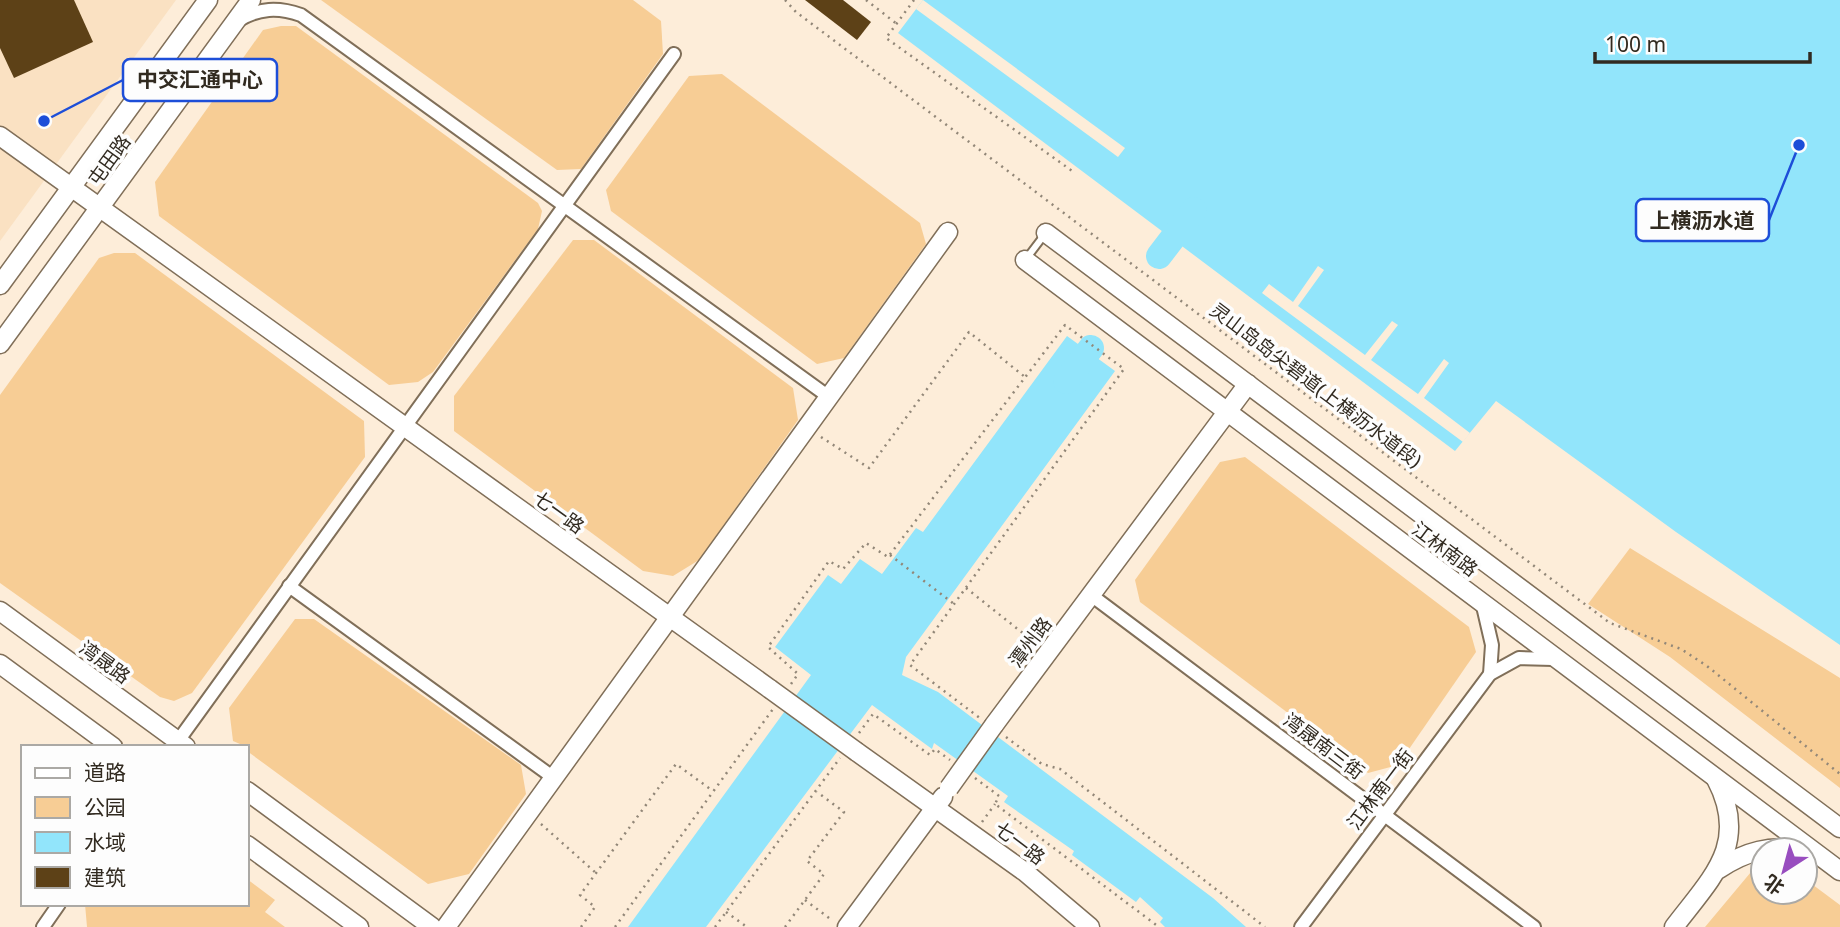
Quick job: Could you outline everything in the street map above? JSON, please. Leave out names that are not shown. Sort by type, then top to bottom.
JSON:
[{"type":"main road","name":"屯田路","points":[[0,285],[208,0]]},
{"type":"main road","name":"屯田路","points":[[0,344],[251,0]]},
{"type":"main road","name":"七一路","points":[[0,136],[670,617],[772,697],[936,806],[1090,927]]},
{"type":"main road","points":[[446,927],[948,232]]},
{"type":"main road","name":"江林南路","points":[[1046,233],[1840,828]]},
{"type":"main road","name":"江林南路","points":[[1025,260],[1836,868]]},
{"type":"main road","name":"潭州路","points":[[848,927],[994,725],[1248,384]]},
{"type":"main road","name":"湾晟路","points":[[0,611],[182,744]]},
{"type":"main road","points":[[0,664],[110,745]]},
{"type":"main road","points":[[1674,927],[1726,854],[1730,834],[1727,805],[1715,778]]},
{"type":"main road","points":[[248,792],[432,927]]},
{"type":"main road","points":[[248,846],[359,927]]},
{"type":"main road","points":[[1717,870],[1749,853]]},
{"type":"main road","points":[[1819,859],[1836,868]]},
{"type":"street","points":[[292,0],[300,15]]},
{"type":"street","points":[[236,21],[248,15],[274,9],[300,15],[829,397]]},
{"type":"street","points":[[182,744],[289,586],[674,54]]},
{"type":"street","points":[[289,586],[554,778]]},
{"type":"street","name":"湾晟南三街","points":[[1091,596],[1534,927]]},
{"type":"street","points":[[1482,603],[1492,645],[1490,674]]},
{"type":"street","points":[[1490,674],[1519,657],[1539,656],[1559,660]]},
{"type":"street","name":"江林南一街","points":[[1301,927],[1490,674]]},
{"type":"street","points":[[43,927],[54,921]]},
{"type":"lane","points":[[1025,260],[1046,233]]},
{"type":"path","name":"灵山岛岛尖碧道(上横沥水道段)","points":[[785,0],[807,20],[1610,623],[1681,649],[1707,666],[1840,774]]},
{"type":"path","points":[[866,0],[897,23]]},
{"type":"path","points":[[914,0],[886,38],[1075,173]]},
{"type":"path","points":[[889,555],[1065,325]]},
{"type":"path","points":[[807,428],[870,467],[969,332],[1024,377]]},
{"type":"path","points":[[790,684],[798,674],[768,648],[829,561],[843,569],[866,543],[889,555],[954,604]]},
{"type":"path","points":[[965,588],[1048,653]]},
{"type":"path","points":[[615,927],[713,791],[772,697]]},
{"type":"path","points":[[581,927],[595,907],[580,895],[676,764],[713,791]]},
{"type":"path","points":[[785,927],[824,874],[807,861],[844,811],[816,791]]},
{"type":"path","points":[[973,834],[995,804]]},
{"type":"path","points":[[528,813],[596,873]]},
{"type":"path","points":[[804,900],[841,927]]},
{"type":"path","points":[[726,912],[747,927]]},
{"type":"shaded area","points":[[0,0],[176,0],[0,241]]},
{"type":"green space","points":[[321,0],[633,0],[661,21],[663,54],[581,169],[557,170]]},
{"type":"green space","points":[[296,26],[538,203],[542,211],[538,229],[433,372],[418,382],[389,385],[159,216],[155,182],[263,30]]},
{"type":"green space","points":[[722,74],[920,223],[926,244],[844,358],[817,364],[611,211],[606,190],[689,76]]},
{"type":"green space","points":[[573,240],[594,240],[793,388],[798,420],[699,560],[673,576],[643,571],[454,431],[454,396]]},
{"type":"green space","points":[[114,253],[135,253],[364,421],[365,457],[192,693],[174,701],[160,697],[0,583],[0,395],[99,258]]},
{"type":"green space","points":[[1245,457],[1469,627],[1476,652],[1398,765],[1368,773],[1140,602],[1135,580],[1220,462]]},
{"type":"green space","points":[[1630,548],[1840,678],[1840,788],[1670,657],[1588,604]]},
{"type":"green space","points":[[295,619],[314,619],[521,765],[526,794],[469,874],[428,884],[248,752],[248,745],[233,741],[229,708]]},
{"type":"green space","points":[[1749,874],[1749,906],[1819,906],[1819,889],[1840,905],[1840,927],[1705,927]]},
{"type":"green space","points":[[248,880],[275,900],[265,912],[285,927],[87,927],[85,906],[248,906]]},
{"type":"water","points":[[923,0],[1840,0],[1840,645],[1676,532],[1496,401],[1455,451],[898,33]]},
{"type":"water","points":[[1067,336],[1115,371],[906,657],[902,675],[938,692],[1213,898],[1246,927],[1165,927],[1160,922],[1163,918],[1140,897],[1136,902],[1072,855],[1074,851],[1004,802],[1008,796],[934,743],[932,749],[872,705],[706,927],[628,927],[811,675],[775,647],[828,575],[841,584],[860,559],[882,574],[916,528],[923,532]]},
{"type":"pier","points":[[923,0],[1125,148],[1118,157],[916,9]]},
{"type":"pier","points":[[1318,266],[1324,270],[1298,306],[1365,355],[1392,321],[1398,325],[1371,360],[1418,394],[1444,359],[1449,363],[1424,398],[1470,433],[1463,442],[1262,293],[1269,284],[1293,302]]},
{"type":"building","points":[[0,0],[74,0],[93,42],[14,78],[0,48]]},
{"type":"building","points":[[805,0],[843,0],[871,22],[857,40]]},
{"type":"waterway","points":[[1159,256],[1194,210]]},
{"type":"waterway","points":[[1066,381],[1091,348]]},
{"type":"place","name":"中交汇通中心","points":[[44,121]]},
{"type":"place","name":"上横沥水道","points":[[1799,145]]}]
